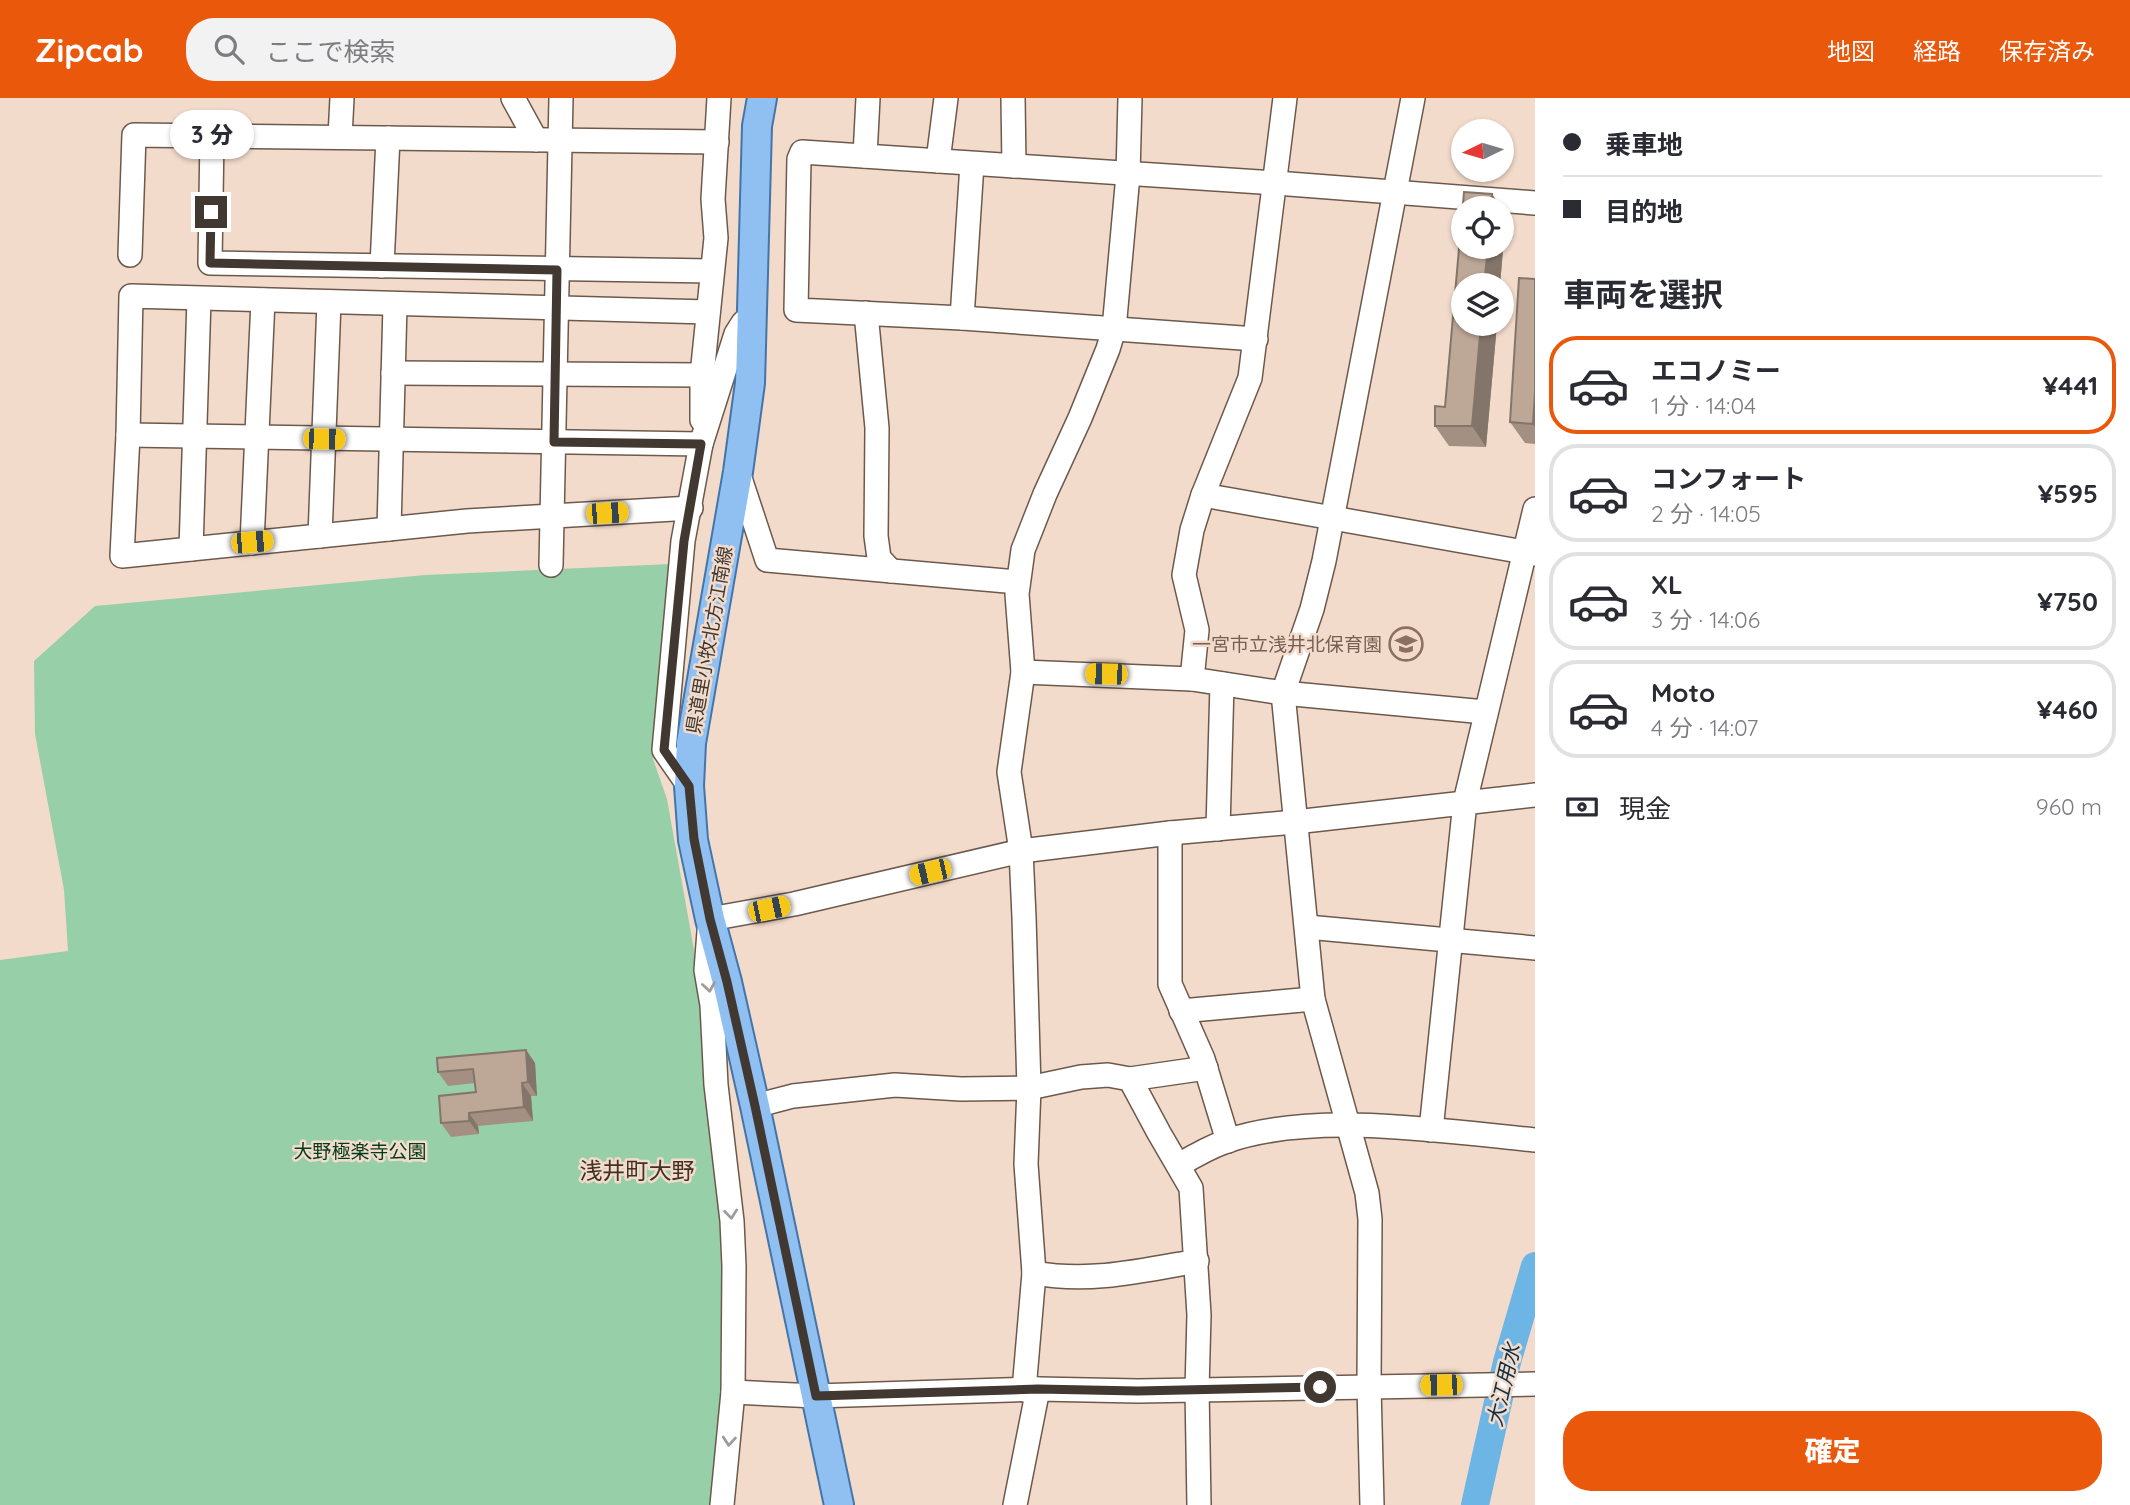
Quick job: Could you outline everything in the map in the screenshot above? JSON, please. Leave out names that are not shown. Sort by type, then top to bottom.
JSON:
[{"type":"main road","name":"県道里小牧北方江南線","points":[[762,98],[757,126],[750,383],[738,472],[691,743],[689,786],[694,839],[710,919],[755,1106],[839,1505]]},
{"type":"street","points":[[340,138],[342,98]]},
{"type":"street","points":[[513,98],[536,140]]},
{"type":"street","points":[[551,565],[561,98]]},
{"type":"street","points":[[689,786],[664,750],[684,541],[701,444],[702,375],[716,238],[713,199],[719,98]]},
{"type":"street","points":[[865,156],[868,98]]},
{"type":"street","points":[[938,161],[946,98]]},
{"type":"street","points":[[1013,98],[1014,166]]},
{"type":"street","points":[[1015,1505],[1031,1389],[1034,1273],[1026,1164],[1029,1088],[1021,852],[1009,772],[1023,671],[1017,594],[1023,550],[1080,418],[1114,329],[1128,175],[1130,98]]},
{"type":"street","points":[[1192,679],[1197,630],[1184,575],[1192,530],[1203,495],[1251,378],[1286,98]]},
{"type":"street","points":[[1372,1505],[1369,1386],[1370,1219],[1367,1193],[1350,1126],[1313,999],[1283,693],[1312,608],[1333,517],[1359,369],[1413,98]]},
{"type":"street","points":[[130,255],[134,135],[717,142]]},
{"type":"street","points":[[212,136],[210,263],[712,271]]},
{"type":"street","points":[[382,266],[388,138]]},
{"type":"street","points":[[1256,339],[962,318],[796,310],[799,159],[802,152],[1395,191],[1535,203]]},
{"type":"street","points":[[962,318],[972,163]]},
{"type":"street","points":[[691,508],[467,521],[121,556],[128,435],[131,296],[708,312]]},
{"type":"street","points":[[191,549],[199,299]]},
{"type":"street","points":[[252,542],[263,300]]},
{"type":"street","points":[[320,536],[329,302]]},
{"type":"street","points":[[389,529],[395,305]]},
{"type":"street","points":[[866,313],[877,428],[876,536],[879,558],[891,571]]},
{"type":"street","points":[[701,444],[736,334],[743,323],[753,315]]},
{"type":"street","points":[[393,373],[702,375]]},
{"type":"street","points":[[128,435],[701,444]]},
{"type":"street","points":[[738,472],[767,561],[1018,582]]},
{"type":"street","points":[[1203,495],[1530,553]]},
{"type":"street","points":[[1431,1130],[1465,802],[1485,712],[1530,553],[1535,509]]},
{"type":"street","points":[[1023,671],[1192,679],[1283,693],[1485,712]]},
{"type":"street","points":[[1218,830],[1222,684]]},
{"type":"street","points":[[722,1505],[733,1392],[732,1221],[716,1085],[712,1005],[706,970],[710,919],[794,904],[1021,852],[1170,833],[1535,795]]},
{"type":"street","points":[[1170,833],[1170,984],[1206,1068],[1228,1141]]},
{"type":"street","points":[[1307,927],[1535,948]]},
{"type":"street","points":[[1181,1011],[1313,999]]},
{"type":"street","points":[[755,1106],[793,1096],[895,1085],[961,1089],[1029,1088],[1081,1077],[1108,1075],[1130,1079],[1206,1068]]},
{"type":"street","points":[[1130,1079],[1191,1188],[1199,1315],[1199,1505]]},
{"type":"street","points":[[1179,1164],[1228,1141],[1282,1130],[1329,1125],[1431,1130],[1535,1140]]},
{"type":"street","points":[[1034,1273],[1061,1278],[1087,1278],[1197,1261]]},
{"type":"street","points":[[733,1392],[816,1396],[1031,1389],[1514,1384]]},
{"type":"green space","name":"大野極楽寺公園","points":[[671,564],[653,759],[667,799],[694,950],[722,1244],[725,1390],[713,1505],[0,1505],[0,960],[68,951],[64,890],[35,734],[34,661],[95,606],[425,575]]},
{"type":"building","points":[[1464,192],[1492,194],[1492,196],[1464,196]]},
{"type":"building","points":[[1458,259],[1487,259],[1485,273],[1457,273]]},
{"type":"building","points":[[1519,278],[1535,279],[1533,424],[1510,422]]},
{"type":"building","points":[[1451,336],[1480,336],[1472,426],[1435,426],[1435,406],[1445,407]]},
{"type":"building","points":[[526,1050],[528,1082],[522,1083],[524,1107],[469,1113],[469,1121],[441,1123],[439,1096],[476,1092],[473,1069],[438,1072],[437,1058]]},
{"type":"waterway","name":"大江用水","points":[[1475,1505],[1507,1362],[1535,1266]]},
{"type":"place","name":"一宮市立浅井北保育園","points":[[1406,644]]},
{"type":"district","name":"浅井町大野","points":[[637,1170]]},
{"type":"route","points":[[211,212],[210,263],[557,270],[554,442],[701,444],[684,541],[664,750],[689,786],[694,839],[710,919],[755,1106],[816,1396],[1038,1389],[1138,1391],[1320,1387]]}]
